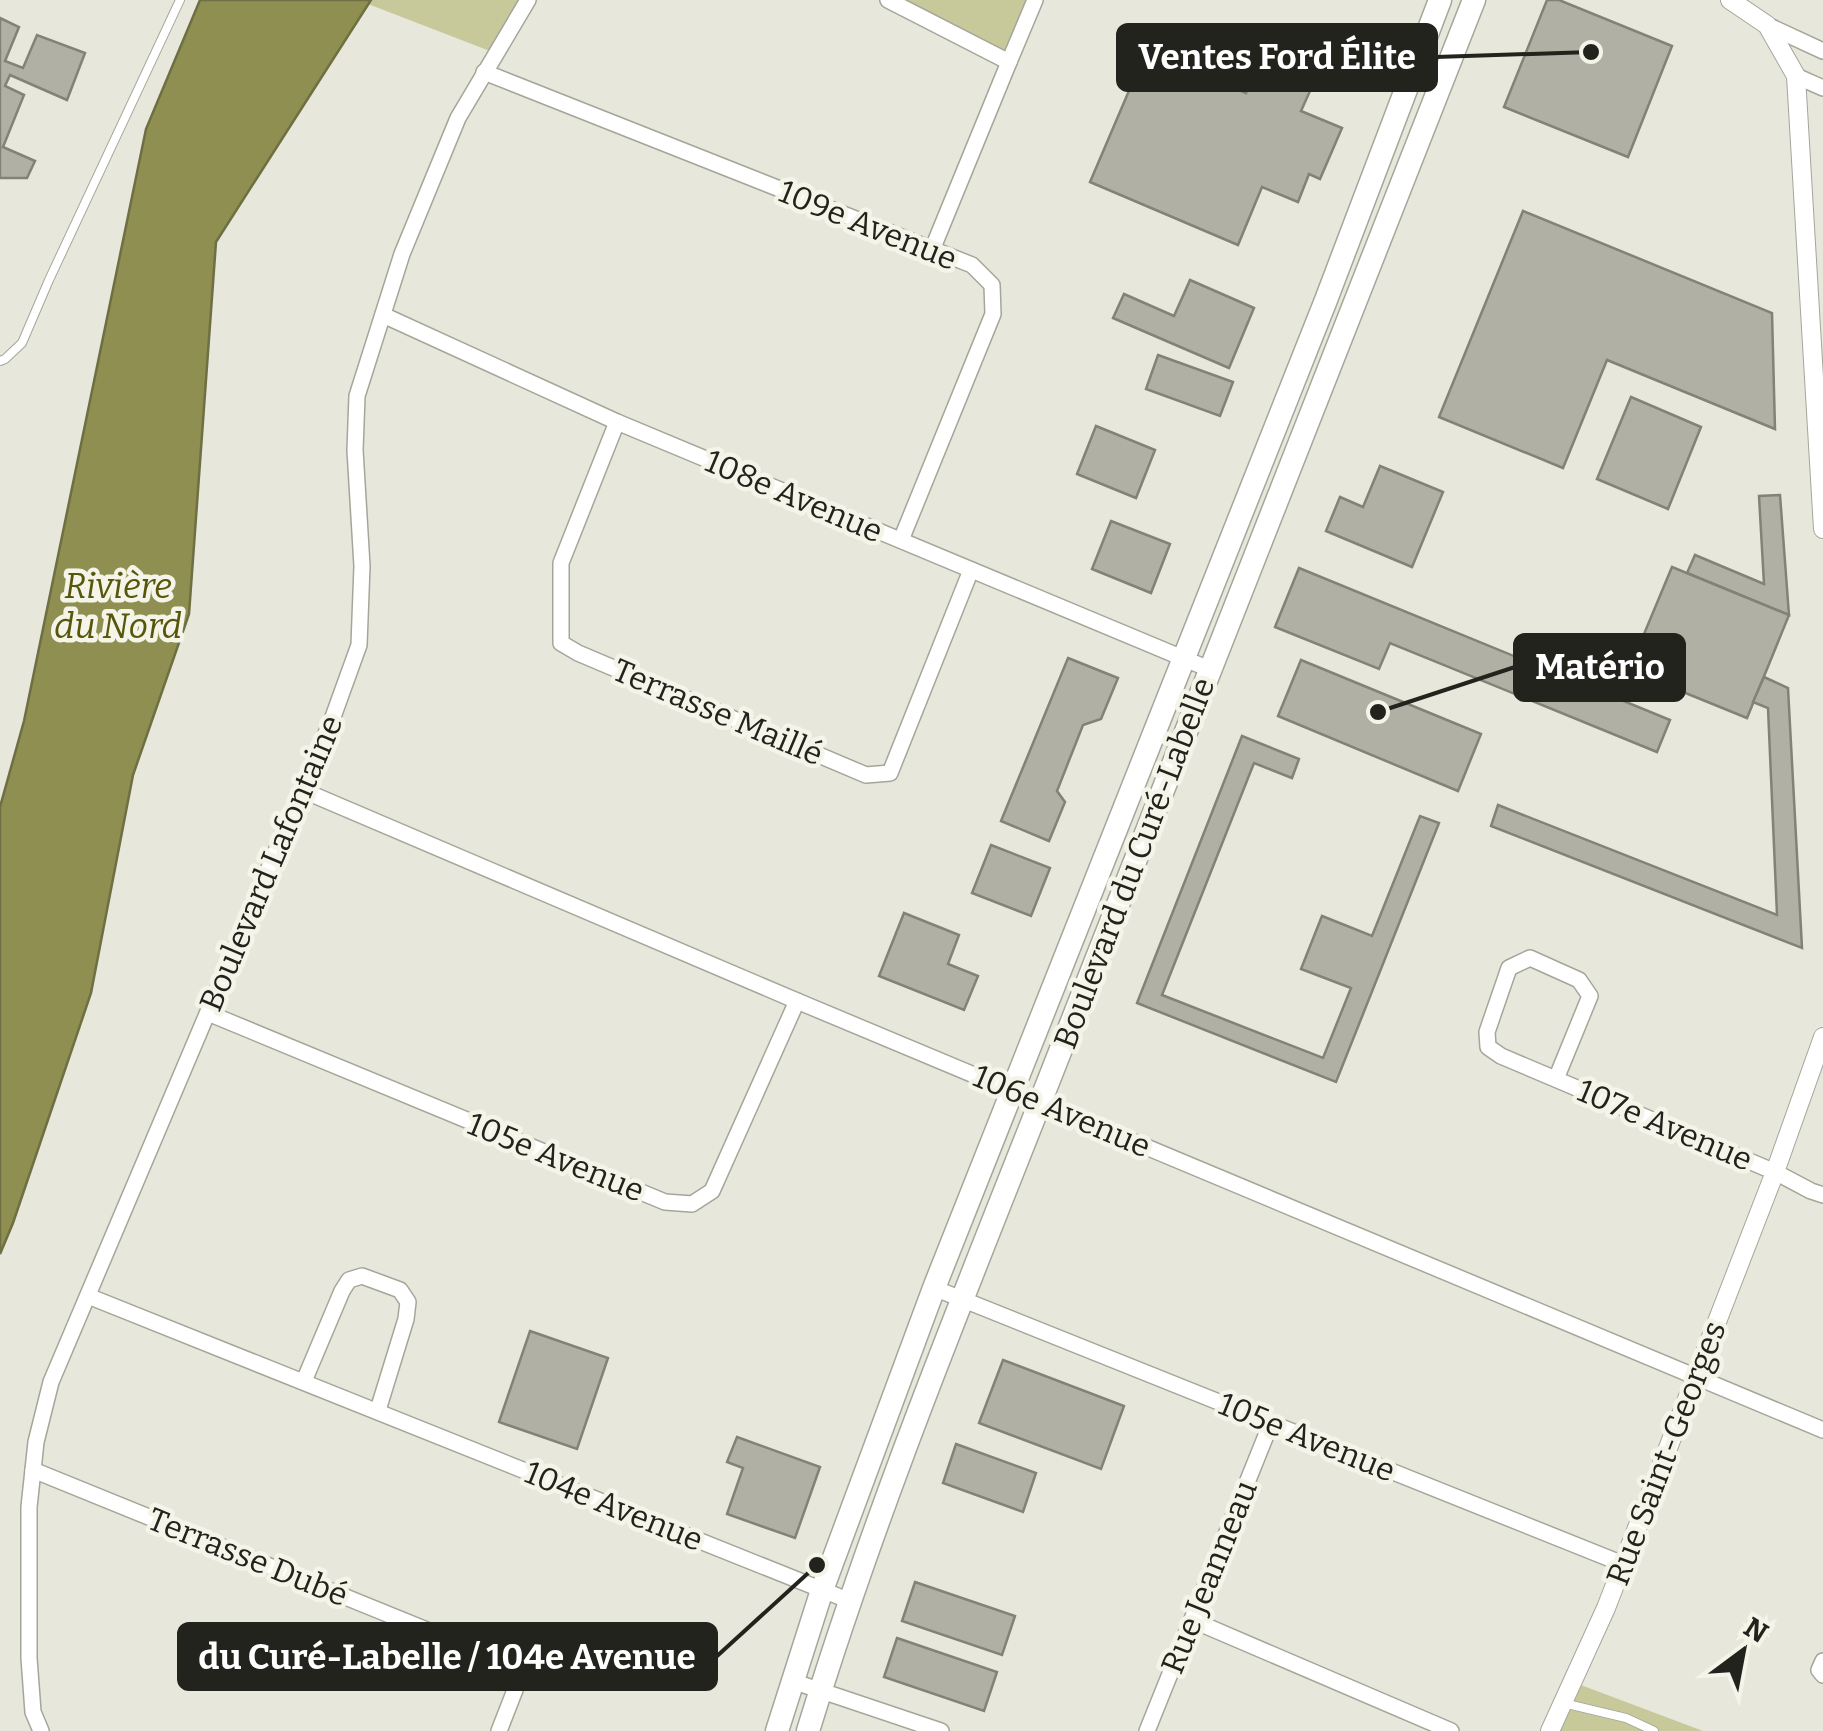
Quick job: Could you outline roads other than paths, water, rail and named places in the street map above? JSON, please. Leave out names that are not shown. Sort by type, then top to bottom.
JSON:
[{"type":"main road","name":"Boulevard du Curé-Labelle","points":[[777,1731],[822,1590],[934,1288],[1326,300],[1440,0]]},
{"type":"main road","name":"Boulevard du Curé-Labelle","points":[[808,1731],[850,1601],[961,1298],[1474,0]]},
{"type":"main road","points":[[1326,300],[1353,310]]},
{"type":"street","name":"Boulevard Lafontaine","points":[[41,1731],[33,1712],[29,1658],[28,1508],[36,1442],[51,1382],[333,718],[359,645],[362,566],[355,450],[357,396],[402,254],[458,118],[528,0]]},
{"type":"street","points":[[888,0],[1009,62]]},
{"type":"street","points":[[932,250],[1035,0]]},
{"type":"street","points":[[1730,0],[1767,25],[1823,51]]},
{"type":"street","points":[[1767,25],[1796,76],[1823,530]]},
{"type":"street","name":"109e Avenue","points":[[484,72],[972,266],[992,285],[993,314],[901,540]]},
{"type":"street","points":[[1796,76],[1823,88]]},
{"type":"street","name":"108e Avenue","points":[[382,315],[618,422],[1209,669]]},
{"type":"street","name":"Terrasse Maillé","points":[[618,422],[561,564],[561,643],[848,768],[866,775],[890,773],[971,570]]},
{"type":"street","name":"106e Avenue","points":[[302,790],[1823,1430]]},
{"type":"street","name":"107e Avenue","points":[[1556,1079],[1590,996],[1579,980],[1530,958],[1510,968],[1486,1032],[1488,1047],[1501,1056],[1775,1172]]},
{"type":"street","name":"105e Avenue","points":[[208,1014],[665,1202],[692,1204],[712,1191],[797,1001]]},
{"type":"street","name":"Rue Saint-Georges","points":[[1550,1731],[1623,1564],[1775,1172],[1816,1082],[1823,1038]]},
{"type":"street","points":[[1775,1172],[1823,1195]]},
{"type":"street","points":[[304,1381],[350,1280],[362,1276],[400,1290],[408,1302],[406,1320],[378,1410]]},
{"type":"street","name":"105e Avenue","points":[[934,1288],[1623,1564]]},
{"type":"street","name":"104e Avenue","points":[[88,1296],[850,1601]]},
{"type":"street","name":"Rue Jeanneau","points":[[1147,1731],[1271,1423]]},
{"type":"street","name":"Terrasse Dubé","points":[[33,1470],[502,1662],[514,1673],[514,1690],[499,1731]]},
{"type":"street","points":[[1192,1620],[1450,1731]]},
{"type":"street","points":[[1823,1660],[1823,1676]]},
{"type":"street","points":[[792,1682],[941,1731]]},
{"type":"lane","points":[[0,361],[22,343],[180,0]]},
{"type":"lane","points":[[1563,1703],[1626,1718],[1654,1731]]},
{"type":"lane","points":[[1619,1731],[1626,1718]]},
{"type":"water","name":"Rivière du Nord","points":[[200,0],[371,0],[216,242],[189,614],[133,775],[91,993],[0,1254],[0,807],[24,721],[146,129]]},
{"type":"place","name":"Ventes Ford Élite","points":[[1591,52]]},
{"type":"place","name":"Matério","points":[[1378,712]]},
{"type":"place","name":"du Curé-Labelle / 104e Avenue","points":[[817,1565]]}]
